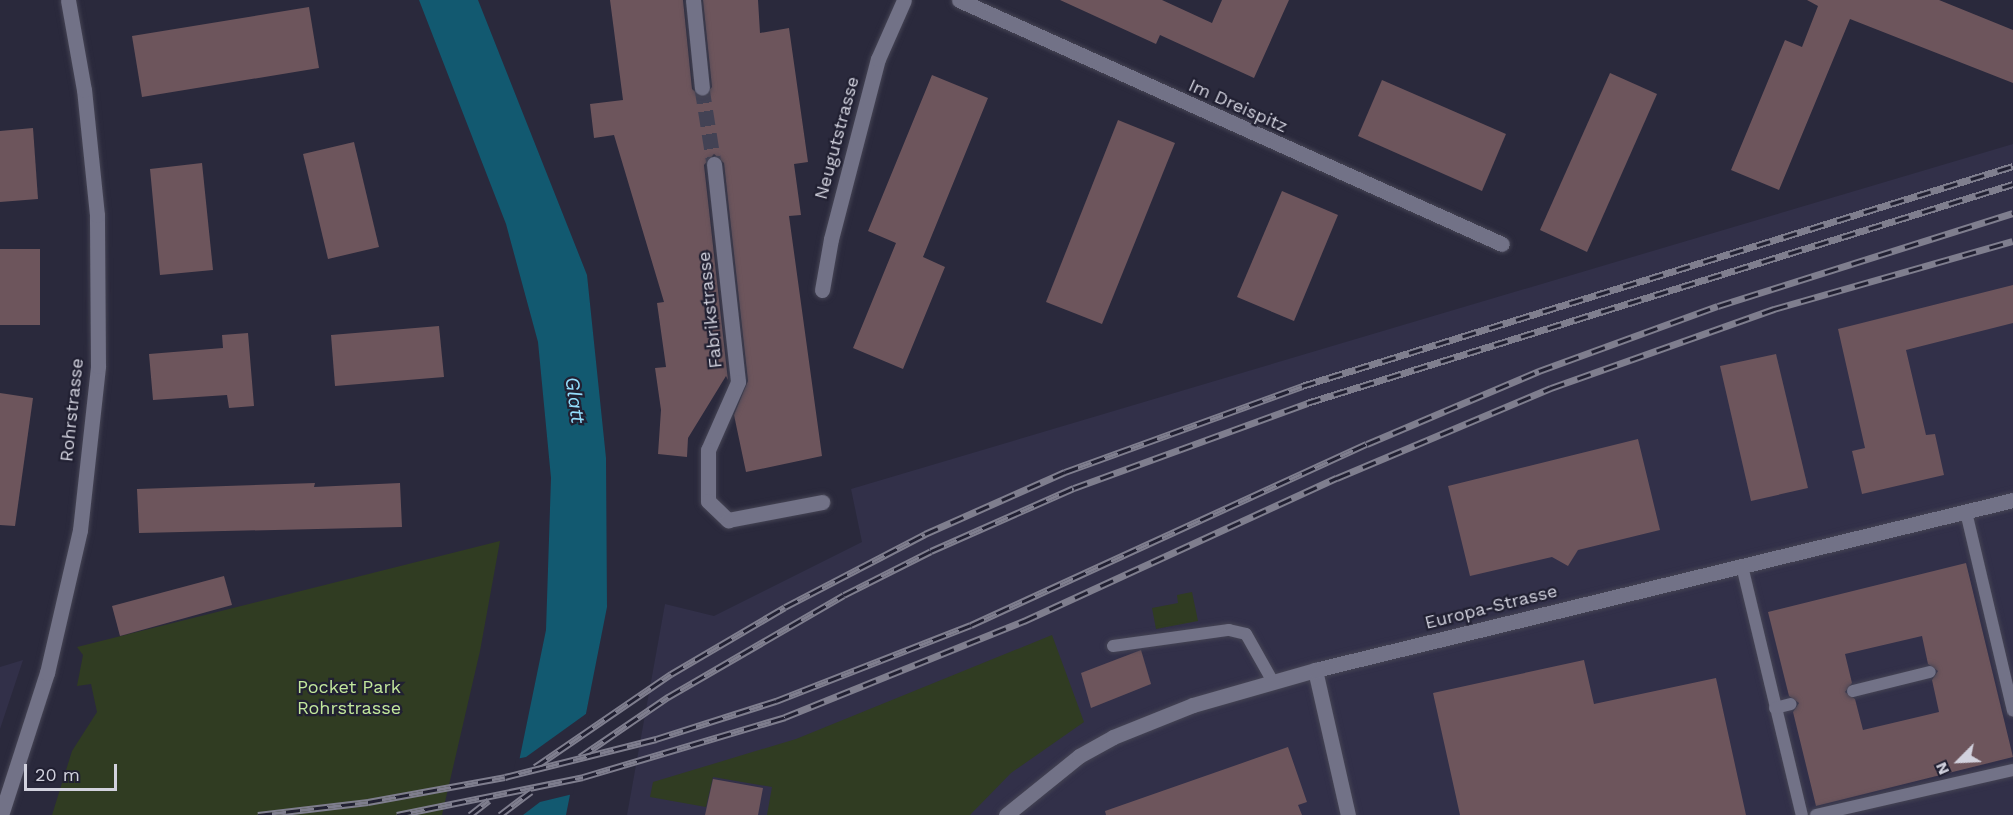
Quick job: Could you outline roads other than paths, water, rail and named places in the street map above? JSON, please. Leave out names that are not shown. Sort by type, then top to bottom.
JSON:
[{"type":"street","name":"Rohrstrasse","points":[[1,815],[47,673],[80,530],[98,366],[96,215],[84,90],[68,0]]},
{"type":"street","points":[[693,0],[702,88]]},
{"type":"street","name":"Neugutstrasse","points":[[822,290],[831,239],[878,59],[904,0]]},
{"type":"street","name":"Im Dreispitz","points":[[959,0],[1502,244]]},
{"type":"street","name":"Fabrikstrasse","points":[[714,164],[738,382],[708,450],[708,501],[728,520],[822,502]]},
{"type":"street","name":"Europa-Strasse","points":[[1006,815],[1041,783],[1113,737],[1193,705],[1315,670],[2013,500]]},
{"type":"street","points":[[1315,670],[1348,815]]},
{"type":"lane","points":[[1966,512],[1995,657],[2013,711]]},
{"type":"lane","points":[[1742,566],[1802,815]]},
{"type":"lane","points":[[1113,646],[1238,632],[1246,634],[1256,646],[1273,682]]},
{"type":"lane","points":[[1853,691],[1930,672]]},
{"type":"lane","points":[[1776,708],[1791,704]]},
{"type":"lane","points":[[1815,815],[2013,770]]},
{"type":"water","name":"Glatt","points":[[419,0],[478,0],[587,275],[606,458],[607,607],[566,815],[508,815],[546,630],[551,478],[538,342],[506,224]]},
{"type":"tunnel","points":[[702,88],[714,164]]},
{"type":"railway","points":[[535,767],[671,674],[785,607],[925,534],[1065,472],[1302,386],[2013,166]]},
{"type":"railway","points":[[580,757],[668,697],[844,595],[931,551],[1074,488],[1307,403],[2013,184]]},
{"type":"railway","points":[[258,815],[368,802],[505,777],[656,739],[776,701],[971,625],[1367,444],[1539,371],[1718,306],[2013,213]]},
{"type":"railway","points":[[397,815],[583,777],[785,717],[1024,621],[1337,478],[1551,388],[1774,309],[2013,241]]},
{"type":"railway","points":[[500,815],[531,792]]},
{"type":"railway","points":[[470,815],[489,800]]},
{"type":"park label","name":"Pocket Park Rohrstrasse","points":[[349,698]]}]
